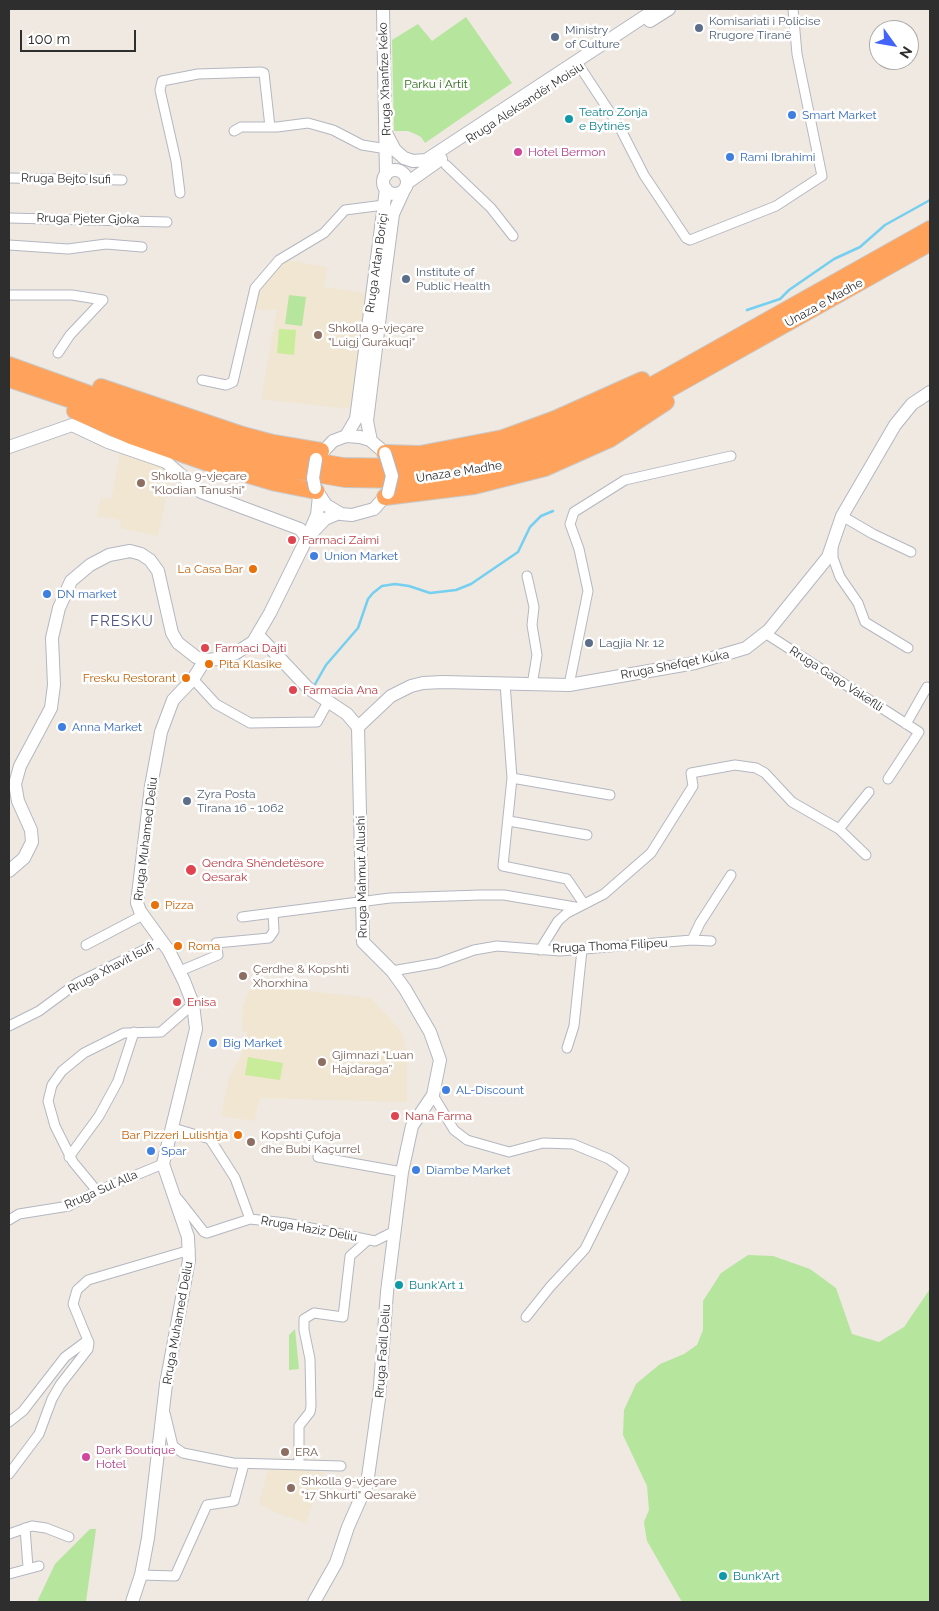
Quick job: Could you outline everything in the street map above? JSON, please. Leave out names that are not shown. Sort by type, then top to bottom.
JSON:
[{"type":"highway","points":[[923,245],[917,230],[930,222]]},
{"type":"highway","name":"Unaza e Madhe","points":[[10,371],[222,440],[306,462],[372,468],[434,465],[505,451],[570,428],[663,379],[728,349],[923,245],[930,229]]},
{"type":"highway","points":[[385,453],[420,454],[503,438],[728,349]]},
{"type":"highway","points":[[387,495],[474,486],[536,470],[578,454],[639,422],[728,349]]},
{"type":"highway","name":"Unaza e Madhe","points":[[10,371],[264,465],[345,479],[407,480],[472,472],[546,452],[619,418],[728,349]]},
{"type":"highway","points":[[10,371],[120,393],[273,443],[321,451]]},
{"type":"highway","points":[[10,371],[131,436],[245,475],[317,492]]},
{"type":"street","name":"Rruga Xhanfize Keko","points":[[383,9],[386,176]]},
{"type":"street","points":[[386,189],[394,194],[403,180],[426,160],[656,9]]},
{"type":"street","name":"Rruga Aleksandër Moisiu","points":[[403,180],[669,9]]},
{"type":"street","points":[[580,67],[619,126],[644,175],[688,240],[776,206],[822,176],[797,54],[793,9]]},
{"type":"street","points":[[180,193],[176,161],[160,90],[162,81],[169,78],[198,74],[260,72],[264,74],[270,127]]},
{"type":"street","points":[[234,131],[241,127],[270,127],[308,123],[333,130],[362,145],[387,149],[403,180]]},
{"type":"street","points":[[386,134],[395,150],[404,158],[412,161],[426,160]]},
{"type":"street","points":[[446,165],[491,208],[513,236]]},
{"type":"street","points":[[386,176],[389,172],[403,180]]},
{"type":"street","name":"Rruga Artan Boriçi","points":[[346,436],[356,419],[384,206],[386,189],[384,180],[386,176]]},
{"type":"street","name":"Rruga Bejto Isufi","points":[[9,178],[122,180]]},
{"type":"street","name":"Rruga Artan Boriçi","points":[[371,441],[367,418],[394,209],[403,180]]},
{"type":"street","points":[[202,380],[226,385],[233,382],[255,288],[279,260],[324,233],[345,210],[384,206]]},
{"type":"street","name":"Rruga Pjeter Gjoka","points":[[9,218],[167,222]]},
{"type":"street","points":[[9,245],[68,249],[106,244],[142,247]]},
{"type":"street","points":[[9,294],[72,295],[103,300],[73,331],[58,353]]},
{"type":"street","name":"Rruga Shefqet Kuka","points":[[358,727],[391,696],[411,686],[442,682],[569,685],[716,658],[746,648],[765,634],[821,566],[833,548],[842,516],[903,413],[912,404],[930,392]]},
{"type":"street","points":[[9,448],[72,425],[108,442],[166,462],[201,492],[300,529],[305,542]]},
{"type":"street","points":[[9,871],[24,858],[32,842],[31,830],[12,777],[51,708],[54,685],[52,638],[62,601],[71,581],[98,559],[130,551],[141,554],[150,560],[161,579],[174,638],[186,651],[205,660],[218,660],[246,648],[258,635],[305,542],[317,515],[317,492],[313,469],[321,451],[333,441],[346,436],[360,437],[371,441],[385,453],[392,476],[387,495],[367,512],[352,515],[339,513],[326,505],[317,492]]},
{"type":"street","points":[[569,685],[587,601],[587,582],[579,549],[570,524],[574,512],[625,480],[731,456]]},
{"type":"street","points":[[305,542],[325,519],[339,513]]},
{"type":"street","points":[[842,516],[872,534],[911,552]]},
{"type":"street","points":[[833,548],[833,558],[840,577],[858,603],[865,622],[908,648]]},
{"type":"street","points":[[526,576],[534,607],[532,625],[537,655],[532,685]]},
{"type":"street","name":"Rruga Gaqo Vakeflli","points":[[765,634],[919,732],[888,779]]},
{"type":"street","points":[[258,635],[312,691],[347,714],[358,727]]},
{"type":"street","name":"Rruga Muhamed Deliu","points":[[132,1602],[141,1575],[148,1538],[164,1406],[190,1250],[184,1223],[164,1164],[196,1029],[192,1004],[180,971],[137,903],[158,744],[173,700],[193,679],[205,660]]},
{"type":"street","points":[[193,679],[216,704],[250,723],[317,722],[328,702]]},
{"type":"street","points":[[505,683],[512,778],[503,866],[567,879],[580,906]]},
{"type":"street","points":[[906,724],[927,687]]},
{"type":"street","name":"Rruga Mahmut Allushi","points":[[358,727],[363,942],[392,971],[412,999],[439,1052],[440,1067],[432,1095]]},
{"type":"street","points":[[540,950],[558,922],[580,906],[604,894],[650,853],[693,786],[691,773],[735,765],[756,768],[765,773],[792,802],[839,829],[866,855]]},
{"type":"street","points":[[512,778],[610,794]]},
{"type":"street","points":[[839,829],[869,792]]},
{"type":"street","points":[[509,821],[587,835]]},
{"type":"street","points":[[692,940],[700,923],[731,875]]},
{"type":"street","points":[[242,916],[390,898],[496,895],[580,906]]},
{"type":"street","points":[[180,971],[218,956],[216,943],[269,938],[274,931],[272,913]]},
{"type":"street","points":[[86,945],[143,915]]},
{"type":"street","name":"Rruga Thoma Filipeu","points":[[392,971],[438,963],[497,946],[540,950],[582,950],[692,940],[711,941]]},
{"type":"street","name":"Rruga Xhavit Isufi","points":[[9,1026],[35,1014],[77,983],[162,941]]},
{"type":"street","points":[[567,1048],[574,1026],[582,950]]},
{"type":"street","points":[[97,1191],[69,1157],[50,1113],[48,1101],[52,1085],[62,1070],[84,1053],[124,1033],[161,1032],[192,1004]]},
{"type":"street","points":[[69,1157],[99,1116],[118,1081],[134,1032]]},
{"type":"street","points":[[432,1095],[454,1130],[467,1140],[509,1152],[543,1143],[573,1144],[609,1159],[624,1170],[585,1249],[550,1287],[526,1317]]},
{"type":"street","name":"Rruga Fadil Deliu","points":[[314,1602],[336,1564],[348,1527],[367,1484],[379,1399],[393,1232],[402,1172],[412,1126],[432,1095]]},
{"type":"street","points":[[173,1128],[210,1139],[235,1178],[250,1220],[212,1232],[204,1232],[174,1195]]},
{"type":"street","points":[[318,1157],[402,1172]]},
{"type":"street","name":"Rruga Sul Alla","points":[[9,1220],[19,1214],[69,1206],[97,1191],[164,1164]]},
{"type":"street","name":"Rruga Haziz Deliu","points":[[250,1220],[286,1223],[368,1240],[379,1240],[393,1232]]},
{"type":"street","name":"Rruga Haziz Deliu","points":[[299,1465],[299,1426],[310,1412],[311,1406],[310,1359],[304,1330],[304,1318],[314,1313],[343,1317],[350,1256],[368,1240]]},
{"type":"street","points":[[9,1474],[39,1434],[52,1399],[60,1385],[77,1362],[86,1354],[89,1346],[88,1340],[73,1304],[74,1297],[82,1285],[99,1276],[190,1250]]},
{"type":"street","points":[[9,1422],[23,1411],[65,1357],[88,1340]]},
{"type":"street","points":[[164,1406],[174,1449],[244,1464],[341,1466]]},
{"type":"street","points":[[141,1575],[176,1576],[207,1505],[234,1501],[244,1464]]},
{"type":"street","points":[[25,1528],[28,1567]]},
{"type":"street","points":[[9,1534],[25,1528],[46,1528],[69,1537]]},
{"type":"street","points":[[9,1574],[28,1567],[39,1566]]},
{"type":"shaded area","name":"Shkolla 9-vjeçare \"Luigj Gurakuqi\"","points":[[286,260],[327,267],[324,287],[369,294],[352,409],[261,399],[277,310],[255,309],[256,299],[259,284]]},
{"type":"shaded area","name":"Shkolla 9-vjeçare \"Klodian Tanushi\"","points":[[120,453],[172,468],[158,536],[120,528],[121,520],[97,516],[101,497],[111,500]]},
{"type":"shaded area","name":"Gjimnazi “Luan Hajdaraga”","points":[[252,989],[290,989],[371,998],[401,1031],[407,1052],[407,1102],[260,1098],[254,1121],[221,1116],[229,1078],[243,1051],[247,1032],[242,1031],[243,1007],[248,993]]},
{"type":"shaded area","name":"Shkolla 9-vjeçare \"17 Shkurti\" Qesarakë","points":[[269,1467],[323,1472],[306,1523],[277,1513],[259,1504]]},
{"type":"green space","name":"Parku i Artit","points":[[466,17],[512,83],[425,143],[421,137],[408,131],[394,131],[392,40],[418,24],[432,41]]},
{"type":"green space","points":[[289,295],[306,297],[302,326],[285,324]]},
{"type":"green space","points":[[279,329],[296,330],[294,355],[277,353]]},
{"type":"green space","points":[[248,1057],[283,1063],[280,1080],[245,1075]]},
{"type":"green space","points":[[748,1255],[773,1256],[810,1269],[836,1288],[852,1334],[879,1342],[904,1327],[930,1289],[930,1602],[682,1602],[647,1541],[644,1522],[649,1510],[647,1486],[623,1435],[624,1410],[636,1384],[660,1364],[684,1354],[697,1345],[703,1330],[703,1301],[721,1273]]},
{"type":"green space","points":[[295,1329],[299,1369],[289,1370],[289,1335]]},
{"type":"green space","points":[[90,1529],[96,1529],[86,1602],[37,1602],[55,1564]]},
{"type":"waterway","points":[[747,310],[780,299],[789,290],[834,259],[860,247],[885,225],[930,200]]},
{"type":"waterway","points":[[314,686],[326,665],[358,628],[368,599],[382,586],[395,584],[409,586],[430,593],[456,590],[471,584],[518,552],[530,527],[541,516],[553,511]]},
{"type":"place","name":"Komisariati i Policise Rrugore Tiranë","points":[[699,28]]},
{"type":"place","name":"Ministry of Culture","points":[[555,37]]},
{"type":"place","name":"Smart Market","points":[[792,115]]},
{"type":"place","name":"Teatro Zonja e Bytinës","points":[[569,119]]},
{"type":"place","name":"Hotel Bermon","points":[[518,152]]},
{"type":"place","name":"Rami Ibrahimi","points":[[730,157]]},
{"type":"place","name":"Institute of Public Health","points":[[406,279]]},
{"type":"place","name":"Shkolla 9-vjeçare \"Luigj Gurakuqi\"","points":[[318,335]]},
{"type":"place","name":"Shkolla 9-vjeçare \"Klodian Tanushi\"","points":[[141,483]]},
{"type":"place","name":"Farmaci Zaimi","points":[[292,540]]},
{"type":"place","name":"Union Market","points":[[314,556]]},
{"type":"place","name":"La Casa Bar","points":[[253,569]]},
{"type":"place","name":"DN market","points":[[47,594]]},
{"type":"place","name":"Lagjia Nr. 12","points":[[589,643]]},
{"type":"place","name":"Farmaci Dajti","points":[[205,648]]},
{"type":"place","name":"Pita Klasike","points":[[209,664]]},
{"type":"place","name":"Fresku Restorant","points":[[186,678]]},
{"type":"place","name":"Farmacia Ana","points":[[293,690]]},
{"type":"place","name":"Anna Market","points":[[62,727]]},
{"type":"place","name":"Zyra Posta Tirana 16 - 1062","points":[[187,801]]},
{"type":"place","name":"Qendra Shëndetësore Qesarak","points":[[191,870]]},
{"type":"place","name":"Pizza","points":[[155,905]]},
{"type":"place","name":"Roma","points":[[178,946]]},
{"type":"place","name":"Çerdhe & Kopshti Xhorxhina","points":[[243,976]]},
{"type":"place","name":"Enisa","points":[[177,1002]]},
{"type":"place","name":"Big Market","points":[[213,1043]]},
{"type":"place","name":"Gjimnazi “Luan Hajdaraga”","points":[[322,1062]]},
{"type":"place","name":"AL-Discount","points":[[446,1090]]},
{"type":"place","name":"Nana Farma","points":[[395,1116]]},
{"type":"place","name":"Bar Pizzeri Lulishtja","points":[[238,1135]]},
{"type":"place","name":"Kopshti Çufoja dhe Bubi Kaçurrel","points":[[251,1142]]},
{"type":"place","name":"Spar","points":[[151,1151]]},
{"type":"place","name":"Diambe Market","points":[[416,1170]]},
{"type":"place","name":"Bunk‘Art 1","points":[[399,1285]]},
{"type":"place","name":"ERA","points":[[285,1452]]},
{"type":"place","name":"Dark Boutique Hotel","points":[[86,1457]]},
{"type":"place","name":"Shkolla 9-vjeçare \"17 Shkurti\" Qesarakë","points":[[291,1488]]},
{"type":"place","name":"Bunk'Art","points":[[723,1576]]},
{"type":"district","name":"FRESKU","points":[[122,621]]}]
